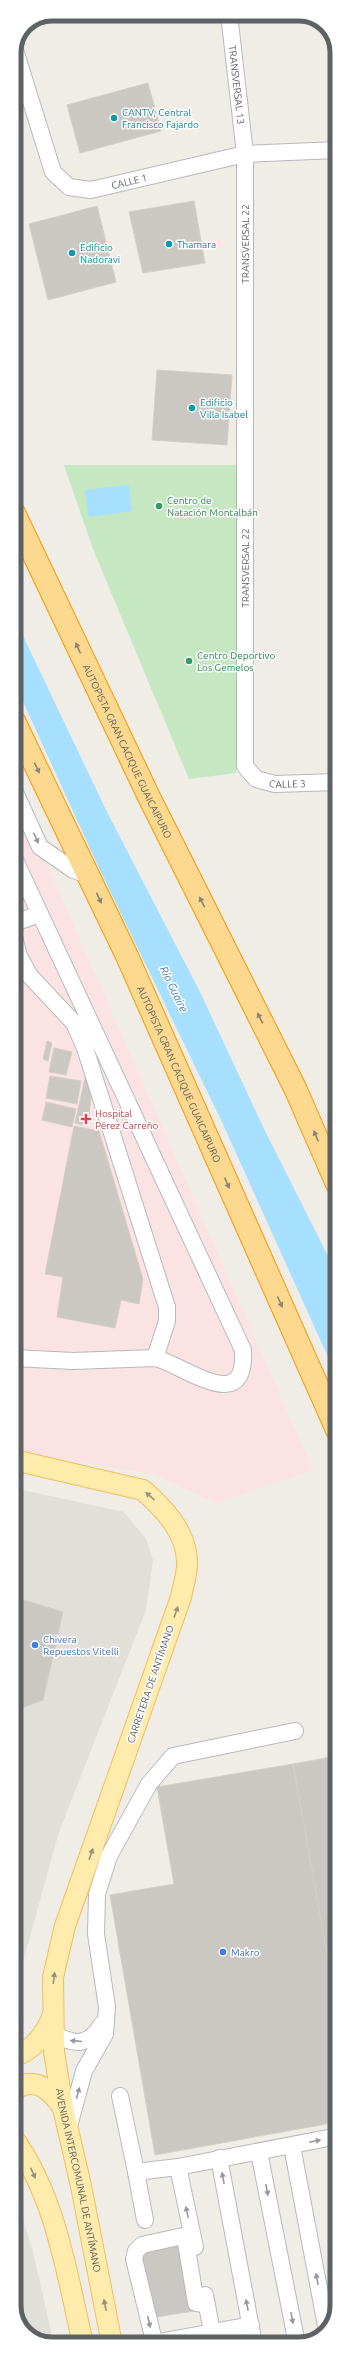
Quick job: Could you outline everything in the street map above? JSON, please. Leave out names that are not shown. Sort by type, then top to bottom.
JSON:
[{"type":"highway","name":"AUTOPISTA GRAN CACIQUE GUAICAIPURO","points":[[21,528],[149,797],[295,1088],[330,1168]]},
{"type":"highway","name":"AUTOPISTA GRAN CACIQUE GUAICAIPURO","points":[[21,735],[127,956],[330,1414]]},
{"type":"main road","name":"CARRETERA DE ANTÍMANO","points":[[21,1462],[143,1490],[158,1504],[183,1537],[188,1562],[181,1597],[66,1926],[53,1977],[52,2025]]},
{"type":"main road","points":[[21,2053],[27,2050],[44,2035],[52,2025]]},
{"type":"main road","name":"AVENIDA INTERCOMUNAL DE ANTÍMANO","points":[[52,2025],[63,2108],[111,2337]]},
{"type":"main road","points":[[21,2087],[30,2083],[40,2085],[53,2093],[63,2108]]},
{"type":"main road","points":[[21,2151],[37,2181],[56,2230],[82,2337]]},
{"type":"street","name":"TRANSVERSAL 13","points":[[230,21],[245,154]]},
{"type":"street","name":"CALLE 1","points":[[21,69],[53,172],[69,187],[91,190],[245,154],[330,150]]},
{"type":"street","name":"TRANSVERSAL 22","points":[[245,154],[246,766]]},
{"type":"street","name":"CALLE 3","points":[[246,766],[256,779],[275,784],[330,782]]},
{"type":"street","points":[[21,805],[40,847],[72,869],[89,876]]},
{"type":"street","points":[[21,873],[243,1350],[244,1364],[241,1375],[234,1381],[226,1384],[202,1380],[166,1360],[155,1358],[73,1361],[21,1358]]},
{"type":"street","points":[[21,921],[40,914]]},
{"type":"street","points":[[21,960],[30,976],[74,1023],[85,1048],[167,1307],[167,1321],[155,1358]]},
{"type":"street","points":[[68,2130],[84,2071],[105,2034],[107,2007],[96,1934],[97,1894],[109,1856],[149,1784],[173,1756],[295,1731]]},
{"type":"street","points":[[52,2025],[73,2042],[90,2039],[103,2023],[107,2007]]},
{"type":"street","points":[[120,2096],[145,2220]]},
{"type":"street","points":[[136,2172],[178,2167],[330,2138]]},
{"type":"street","points":[[292,2146],[325,2322]]},
{"type":"street","points":[[259,2152],[296,2337]]},
{"type":"street","points":[[219,2158],[253,2337]]},
{"type":"street","points":[[178,2167],[212,2332]]},
{"type":"street","points":[[153,2337],[134,2259],[136,2251],[142,2244],[184,2236],[196,2303],[207,2305]]},
{"type":"street","points":[[186,2337],[250,2325]]},
{"type":"shaded area","name":"Hospital Pérez Carreño","points":[[21,805],[313,1470],[217,1503],[153,1474],[55,1458],[21,1451]]},
{"type":"shaded area","points":[[21,1490],[124,1512],[146,1539],[153,1560],[146,1610],[59,1832],[21,1969]]},
{"type":"shaded area","points":[[21,2009],[24,2022],[21,2024]]},
{"type":"shaded area","points":[[21,2214],[32,2248],[52,2337],[40,2335],[35,2332],[27,2325],[21,2310]]},
{"type":"green space","name":"Centro Deportivo Los Gemelos","points":[[64,465],[241,465],[236,773],[189,779],[93,549]]},
{"type":"water","points":[[129,485],[132,511],[89,517],[85,490]]},
{"type":"water","name":"Río Guaire","points":[[21,632],[107,812],[200,992],[265,1131],[330,1260],[330,1361],[222,1122],[98,866],[21,697]]},
{"type":"building","name":"CANTV, Central Francisco Fajardo","points":[[148,83],[161,131],[80,153],[67,105]]},
{"type":"building","name":"Thamara","points":[[194,201],[205,263],[143,273],[129,212]]},
{"type":"building","name":"Edificio Nadoravi","points":[[97,206],[116,282],[48,300],[29,224]]},
{"type":"building","name":"Edificio Villa Isabel","points":[[157,370],[232,375],[227,445],[152,440]]},
{"type":"building","points":[[47,1041],[52,1043],[48,1061],[43,1059]]},
{"type":"building","points":[[54,1048],[72,1052],[66,1075],[49,1072]]},
{"type":"building","points":[[86,1074],[93,1076],[88,1126],[75,1123]]},
{"type":"building","points":[[50,1076],[81,1081],[77,1104],[46,1098]]},
{"type":"building","points":[[46,1102],[76,1109],[72,1127],[42,1120]]},
{"type":"building","points":[[74,1126],[99,1131],[143,1279],[139,1304],[121,1300],[115,1328],[57,1317],[63,1277],[45,1274]]},
{"type":"building","name":"Chivera Repuestos Vitelli","points":[[21,1599],[63,1612],[43,1700],[21,1708]]},
{"type":"building","points":[[330,1757],[330,1970],[293,1764]]},
{"type":"building","name":"Makro","points":[[293,1764],[330,1970],[330,2123],[155,2155],[110,1895],[174,1884],[157,1787]]},
{"type":"building","points":[[185,2245],[194,2311],[150,2318],[140,2252]]},
{"type":"place","name":"CANTV, Central Francisco Fajardo","points":[[114,118]]},
{"type":"place","name":"Thamara","points":[[169,244]]},
{"type":"place","name":"Edificio Nadoravi","points":[[72,253]]},
{"type":"place","name":"Edificio Villa Isabel","points":[[192,408]]},
{"type":"place","name":"Centro de Natación Montalbán","points":[[159,506]]},
{"type":"place","name":"Centro Deportivo Los Gemelos","points":[[189,661]]},
{"type":"place","name":"Hospital Pérez Carreño","points":[[86,1119]]},
{"type":"place","name":"Chivera Repuestos Vitelli","points":[[35,1645]]},
{"type":"place","name":"Makro","points":[[223,1952]]}]
